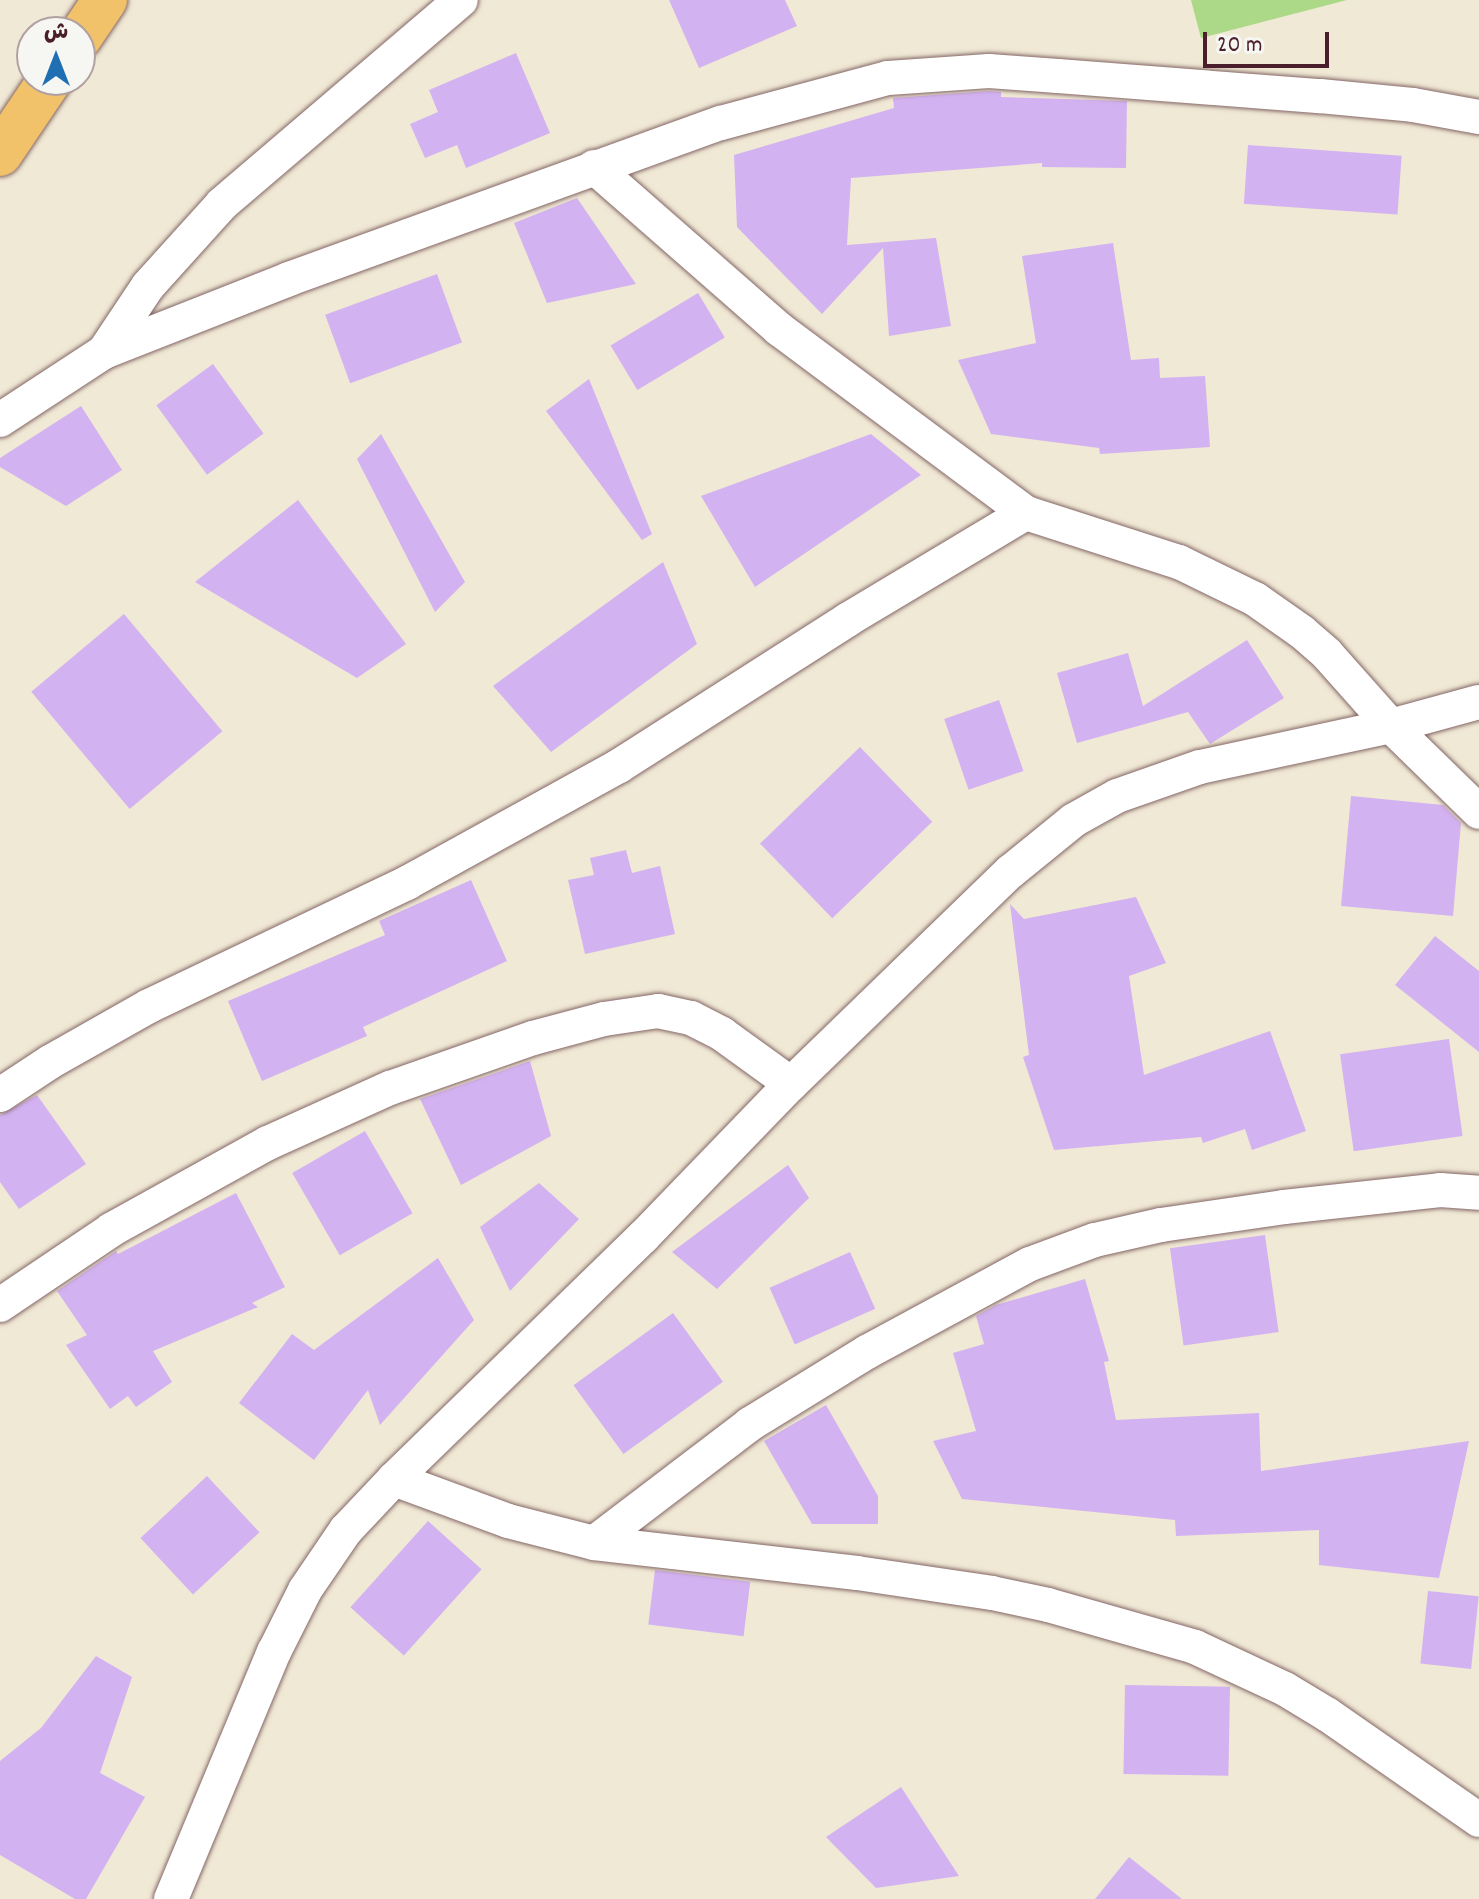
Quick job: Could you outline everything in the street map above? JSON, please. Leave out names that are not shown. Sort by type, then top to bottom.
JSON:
[{"type":"highway","points":[[0,154],[39,96]]},
{"type":"street","points":[[104,352],[148,286],[222,204],[461,0]]},
{"type":"street","points":[[0,420],[104,352],[289,279],[594,167],[810,96],[888,78],[941,72],[1044,75],[1320,96],[1413,105],[1479,117]]},
{"type":"street","points":[[594,167],[779,329],[1026,513],[1179,562],[1255,599],[1302,632],[1327,654],[1391,726],[1479,812]]},
{"type":"street","points":[[0,1095],[50,1062],[149,1006],[407,883],[619,766],[847,620],[1026,513]]},
{"type":"street","points":[[171,1899],[274,1652],[305,1590],[338,1540],[394,1479],[643,1237],[791,1084],[1010,872],[1074,820],[1117,796],[1200,767],[1391,726],[1479,702]]},
{"type":"street","points":[[0,1305],[111,1230],[268,1143],[390,1088],[533,1038],[604,1019],[658,1011],[691,1018],[722,1034],[791,1084]]},
{"type":"street","points":[[594,1543],[750,1424],[867,1352],[1030,1264],[1095,1240],[1161,1225],[1284,1207],[1440,1190],[1479,1193]]},
{"type":"street","points":[[394,1479],[508,1521],[594,1543],[857,1573],[992,1593],[1168,1639],[1208,1653],[1285,1689],[1479,1820]]},
{"type":"green space","points":[[1191,0],[1347,0],[1201,38]]},
{"type":"building","points":[[669,0],[785,0],[797,26],[699,68]]},
{"type":"building","points":[[516,53],[550,133],[466,168],[457,145],[425,158],[410,124],[438,112],[429,90]]},
{"type":"building","points":[[1001,92],[1001,97],[1127,101],[1126,168],[1042,167],[1042,163],[851,178],[847,245],[936,238],[951,326],[889,336],[883,248],[822,314],[737,227],[734,155],[894,108],[893,98]]},
{"type":"building","points":[[1248,145],[1402,156],[1398,215],[1244,204]]},
{"type":"building","points":[[577,198],[636,284],[547,303],[514,223]]},
{"type":"building","points":[[1113,243],[1131,360],[1159,358],[1160,378],[1205,376],[1210,447],[1100,454],[1099,448],[991,434],[958,360],[1036,343],[1022,256]]},
{"type":"building","points":[[437,274],[462,343],[350,383],[325,315]]},
{"type":"building","points":[[698,293],[725,338],[637,390],[611,346]]},
{"type":"building","points":[[213,364],[264,434],[207,475],[156,405]]},
{"type":"building","points":[[589,379],[652,534],[642,540],[546,411]]},
{"type":"building","points":[[81,406],[122,470],[66,506],[0,467],[0,458]]},
{"type":"building","points":[[381,434],[465,582],[435,612],[357,459]]},
{"type":"building","points":[[871,434],[921,475],[755,587],[701,496]]},
{"type":"building","points":[[298,500],[406,644],[357,678],[195,582]]},
{"type":"building","points":[[663,562],[697,644],[551,752],[493,686]]},
{"type":"building","points":[[124,614],[222,731],[130,809],[31,692]]},
{"type":"building","points":[[1247,640],[1284,698],[1210,744],[1188,712],[1077,743],[1057,673],[1128,653],[1143,706]]},
{"type":"building","points":[[999,700],[1023,771],[969,790],[944,719]]},
{"type":"building","points":[[860,747],[932,822],[832,918],[760,844]]},
{"type":"building","points":[[1351,796],[1443,805],[1461,823],[1453,916],[1341,906]]},
{"type":"building","points":[[626,850],[632,873],[660,866],[675,934],[585,954],[568,880],[594,875],[590,858]]},
{"type":"building","points":[[471,880],[507,961],[363,1027],[367,1036],[262,1081],[228,1001],[385,935],[379,921]]},
{"type":"building","points":[[1136,897],[1166,963],[1129,976],[1144,1075],[1270,1031],[1306,1131],[1252,1150],[1245,1129],[1203,1143],[1201,1137],[1054,1150],[1023,1057],[1029,1055],[1010,904],[1024,919]]},
{"type":"building","points":[[1435,936],[1479,971],[1479,1052],[1395,985]]},
{"type":"building","points":[[1449,1039],[1463,1136],[1354,1151],[1340,1054]]},
{"type":"building","points":[[530,1061],[551,1136],[461,1185],[420,1099]]},
{"type":"building","points":[[37,1095],[86,1164],[19,1209],[0,1182],[0,1115]]},
{"type":"building","points":[[365,1131],[412,1213],[340,1255],[292,1173]]},
{"type":"building","points":[[788,1165],[809,1198],[717,1289],[672,1252]]},
{"type":"building","points":[[539,1183],[579,1219],[510,1291],[480,1227]]},
{"type":"building","points":[[236,1193],[285,1287],[252,1303],[258,1307],[153,1351],[172,1382],[136,1407],[128,1396],[110,1409],[66,1345],[87,1335],[57,1291],[116,1251],[118,1254]]},
{"type":"building","points":[[1265,1235],[1279,1332],[1184,1345],[1170,1248]]},
{"type":"building","points":[[850,1252],[875,1309],[795,1344],[770,1288]]},
{"type":"building","points":[[438,1258],[474,1320],[380,1425],[368,1390],[314,1460],[239,1403],[292,1334],[314,1350]]},
{"type":"building","points":[[1085,1279],[1109,1361],[1104,1362],[1116,1420],[1259,1413],[1261,1471],[1469,1441],[1439,1578],[1319,1565],[1319,1530],[1176,1536],[1175,1520],[962,1499],[933,1441],[976,1431],[953,1353],[984,1344],[976,1316],[996,1305]]},
{"type":"building","points":[[673,1313],[723,1382],[623,1454],[573,1385]]},
{"type":"building","points":[[826,1405],[878,1496],[878,1524],[812,1524],[764,1441]]},
{"type":"building","points":[[207,1476],[260,1532],[193,1594],[140,1538]]},
{"type":"building","points":[[428,1521],[482,1569],[404,1655],[350,1607]]},
{"type":"building","points":[[655,1570],[750,1582],[744,1636],[648,1625]]},
{"type":"building","points":[[1428,1591],[1479,1596],[1471,1669],[1420,1664]]},
{"type":"building","points":[[96,1656],[132,1677],[100,1773],[145,1797],[86,1899],[75,1899],[0,1855],[0,1761],[41,1728]]},
{"type":"building","points":[[1125,1685],[1230,1687],[1228,1776],[1123,1774]]},
{"type":"building","points":[[901,1787],[959,1876],[876,1888],[826,1837]]},
{"type":"building","points":[[1129,1857],[1182,1899],[1095,1899]]}]
